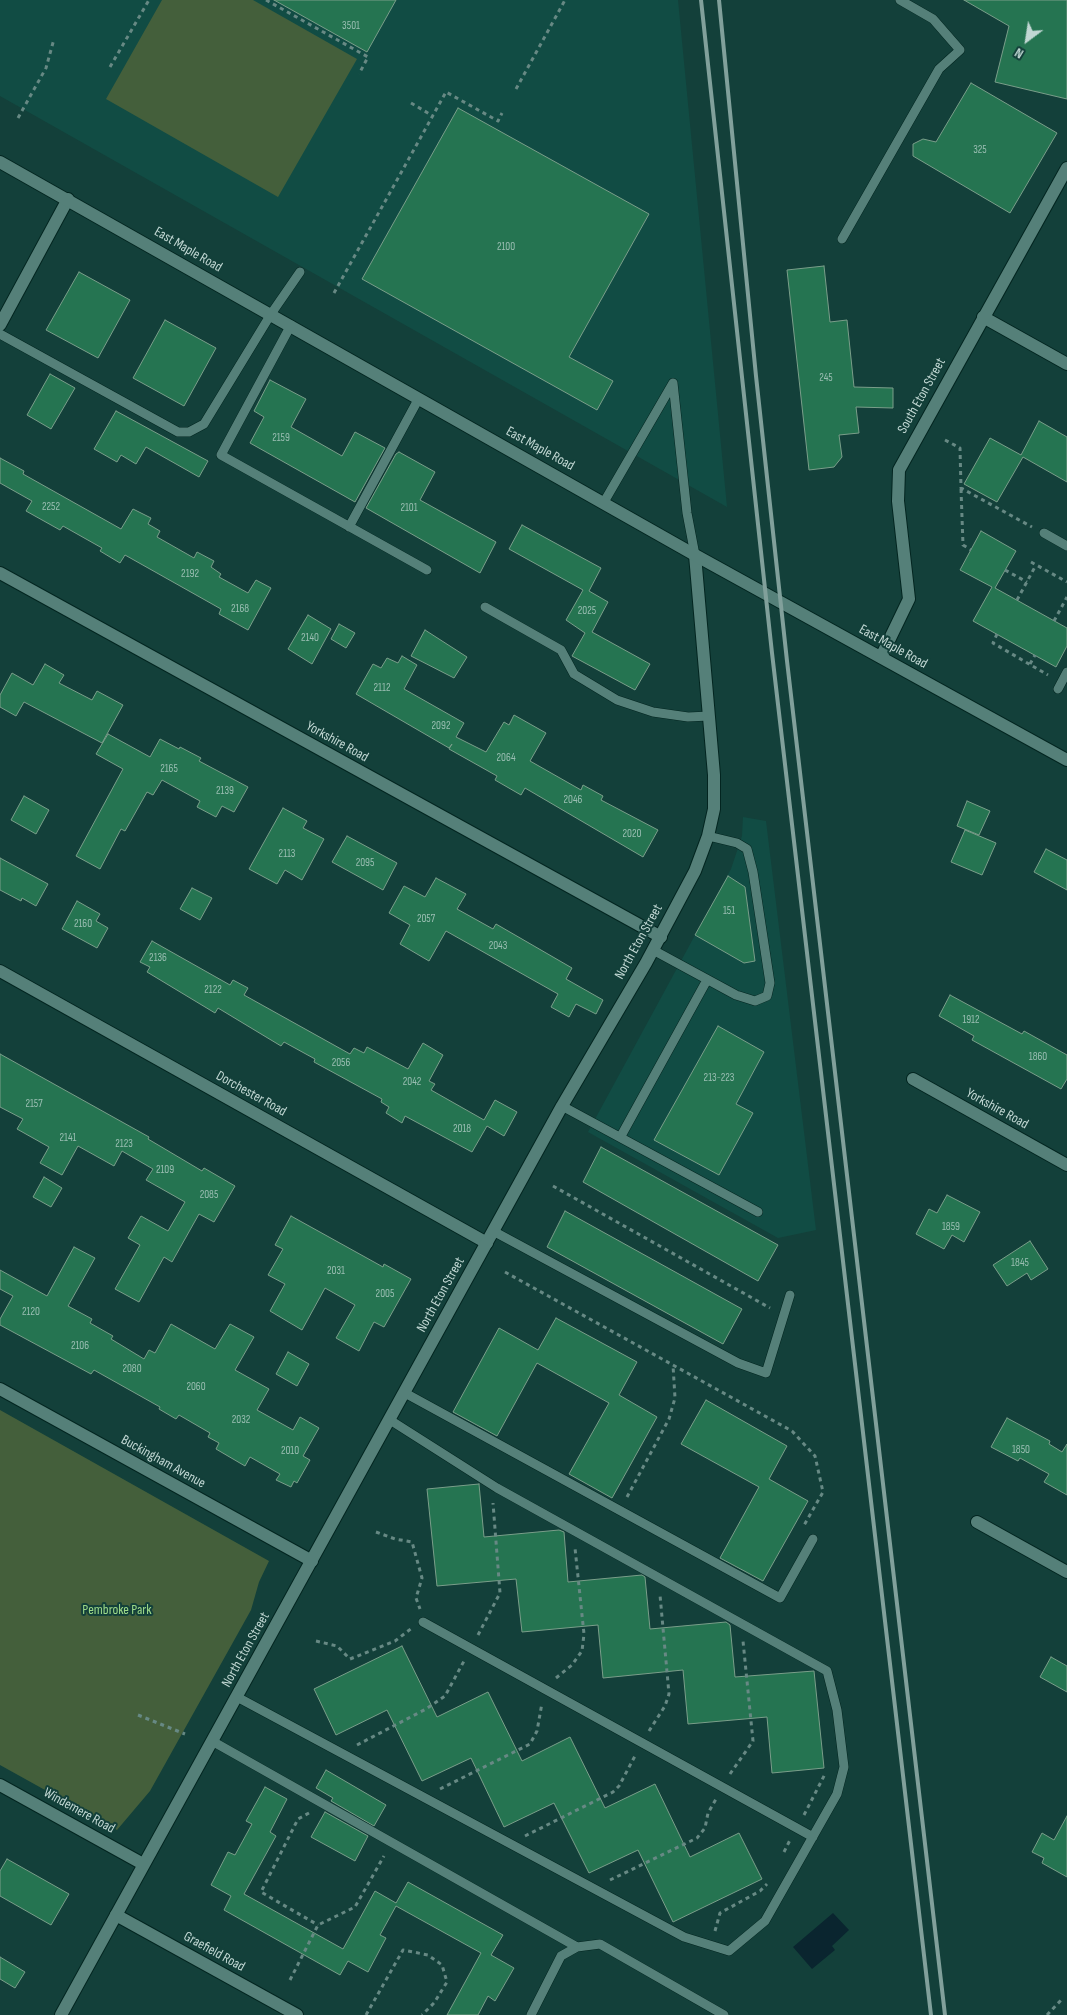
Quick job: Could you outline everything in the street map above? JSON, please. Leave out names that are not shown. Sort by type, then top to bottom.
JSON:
[{"type":"street","name":"East Maple Road","points":[[0,162],[695,555],[1067,760]]},
{"type":"street","name":"South Eton Street","points":[[881,657],[909,599],[898,501],[899,470],[1067,168]]},
{"type":"street","points":[[0,325],[68,199]]},
{"type":"street","points":[[983,317],[1067,364]]},
{"type":"street","name":"North Eton Street","points":[[61,2015],[562,1106],[661,937],[695,871],[708,836],[714,809],[714,775],[695,555]]},
{"type":"street","name":"Yorkshire Road","points":[[0,573],[661,937]]},
{"type":"street","name":"Dorchester Road","points":[[0,971],[487,1243]]},
{"type":"street","name":"Yorkshire Road","points":[[913,1079],[1067,1164]]},
{"type":"street","name":"Buckingham Avenue","points":[[0,1389],[312,1561]]},
{"type":"street","points":[[977,1522],[1067,1572]]},
{"type":"street","name":"Windemere Road","points":[[0,1784],[143,1864]]},
{"type":"street","name":"Graefield Road","points":[[116,1915],[297,2015]]},
{"type":"lane","points":[[842,239],[939,69],[960,50],[933,19],[900,0]]},
{"type":"lane","points":[[0,334],[178,432],[189,432],[204,424],[271,314],[300,272]]},
{"type":"lane","points":[[291,325],[221,455],[427,570]]},
{"type":"lane","points":[[604,502],[673,383],[687,513],[695,555]]},
{"type":"lane","points":[[349,527],[419,398]]},
{"type":"lane","points":[[1044,533],[1067,546]]},
{"type":"lane","points":[[485,607],[561,650],[574,674],[617,700],[653,712],[688,717],[709,716]]},
{"type":"lane","points":[[1058,689],[1067,672]]},
{"type":"lane","points":[[653,950],[736,995],[756,1001],[767,996],[770,983],[753,872],[747,849],[737,843],[708,836]]},
{"type":"lane","points":[[621,1136],[707,980]]},
{"type":"lane","points":[[562,1106],[621,1136],[758,1212]]},
{"type":"lane","points":[[493,1231],[738,1363],[766,1372],[790,1295]]},
{"type":"lane","points":[[405,1393],[780,1598],[812,1539]]},
{"type":"lane","points":[[237,1697],[684,1937],[728,1951],[765,1921],[837,1794],[844,1767],[837,1710],[827,1671],[497,1488],[390,1420]]},
{"type":"lane","points":[[422,1622],[813,1836]]},
{"type":"lane","points":[[212,1741],[577,1947]]},
{"type":"lane","points":[[531,2015],[561,1956],[577,1947],[600,1944],[724,2015]]},
{"type":"path","points":[[110,68],[149,0]]},
{"type":"path","points":[[266,0],[368,57],[359,74]]},
{"type":"path","points":[[516,88],[565,0]]},
{"type":"path","points":[[18,118],[46,68],[54,39]]},
{"type":"path","points":[[334,294],[446,92],[498,121],[502,113]]},
{"type":"path","points":[[411,103],[433,116]]},
{"type":"path","points":[[945,440],[960,448],[963,545],[971,550]]},
{"type":"path","points":[[961,488],[1044,533]]},
{"type":"path","points":[[1031,562],[1067,582]]},
{"type":"path","points":[[1017,600],[1036,565]]},
{"type":"path","points":[[1006,570],[1027,582]]},
{"type":"path","points":[[1054,621],[1067,598]]},
{"type":"path","points":[[997,634],[993,643],[1052,677]]},
{"type":"path","points":[[1030,664],[1035,655]]},
{"type":"path","points":[[553,1186],[784,1316]]},
{"type":"path","points":[[505,1272],[792,1431],[815,1456],[823,1492],[800,1533]]},
{"type":"path","points":[[620,1511],[669,1419],[675,1398],[673,1365]]},
{"type":"path","points":[[316,1641],[336,1646],[350,1659],[395,1641],[413,1626],[422,1622],[416,1598],[422,1578],[412,1542],[395,1539],[376,1532]]},
{"type":"path","points":[[138,1715],[185,1734]]},
{"type":"path","points":[[318,1925],[261,1892],[298,1819],[324,1805]]},
{"type":"path","points":[[290,1980],[318,1925],[355,1907],[392,1842]]},
{"type":"path","points":[[366,2015],[402,1950],[428,1955],[442,1965],[447,1982],[434,2003],[422,2015]]},
{"type":"path","points":[[1047,2015],[1063,1998]]},
{"type":"shaded area","points":[[0,0],[678,0],[727,507],[0,96]]},
{"type":"shaded area","points":[[743,817],[766,821],[816,1230],[778,1238],[588,1132],[731,869],[742,836]]},
{"type":"green space","points":[[162,0],[253,0],[357,59],[278,197],[106,99]]},
{"type":"green space","name":"Pembroke Park","points":[[0,1410],[269,1561],[259,1582],[251,1610],[150,1791],[117,1830],[0,1765]]},
{"type":"water","points":[[833,1913],[849,1930],[832,1946],[835,1950],[812,1969],[793,1947]]},
{"type":"building","points":[[274,0],[396,0],[367,52]]},
{"type":"building","points":[[964,0],[1067,0],[1067,99],[995,82],[1009,26]]},
{"type":"building","points":[[971,83],[1057,133],[1010,213],[913,156],[913,144],[923,139],[936,142]]},
{"type":"building","points":[[458,108],[649,214],[569,357],[613,381],[597,410],[362,279]]},
{"type":"building","points":[[824,266],[830,322],[847,320],[854,387],[893,388],[893,408],[856,407],[859,433],[839,435],[842,457],[834,467],[809,470],[787,270]]},
{"type":"building","points":[[79,272],[130,300],[98,358],[46,330]]},
{"type":"building","points":[[165,320],[216,348],[184,406],[133,378]]},
{"type":"building","points":[[50,374],[75,388],[51,429],[27,415]]},
{"type":"building","points":[[270,380],[306,399],[291,427],[342,456],[355,432],[385,448],[355,502],[250,443],[264,417],[254,411]]},
{"type":"building","points":[[116,411],[208,461],[199,477],[146,447],[136,464],[121,455],[117,462],[94,449]]},
{"type":"building","points":[[1039,421],[1067,437],[1067,482],[1023,457],[997,502],[964,484],[990,438],[1021,455]]},
{"type":"building","points":[[399,452],[435,472],[420,500],[496,542],[480,573],[366,508],[396,454]]},
{"type":"building","points":[[0,458],[24,471],[23,474],[121,529],[133,509],[151,518],[148,524],[160,531],[157,537],[194,558],[197,552],[214,561],[211,567],[221,574],[219,577],[248,593],[256,580],[271,588],[248,630],[219,614],[221,609],[125,555],[120,563],[100,551],[102,548],[63,526],[60,530],[26,511],[32,501],[0,483]]},
{"type":"building","points":[[522,525],[601,568],[589,591],[608,602],[592,632],[650,664],[635,690],[572,656],[585,633],[566,620],[583,590],[509,549]]},
{"type":"building","points":[[981,531],[1016,551],[995,588],[1067,628],[1067,646],[1056,667],[973,621],[992,587],[960,570]]},
{"type":"building","points":[[308,615],[331,629],[312,664],[288,649]]},
{"type":"building","points":[[339,624],[355,633],[346,648],[331,639]]},
{"type":"building","points":[[425,630],[467,657],[454,678],[411,656]]},
{"type":"building","points":[[402,656],[417,665],[404,689],[464,723],[456,737],[486,752],[504,722],[509,725],[514,715],[546,733],[530,761],[581,790],[583,785],[603,796],[601,800],[658,830],[643,857],[525,788],[521,795],[495,780],[497,776],[449,749],[452,744],[449,748],[356,694],[373,664],[381,668],[387,658],[398,663]]},
{"type":"building","points":[[45,664],[64,675],[59,683],[92,700],[97,691],[123,705],[102,743],[24,702],[16,716],[0,707],[0,695],[12,673],[33,685]]},
{"type":"building","points":[[108,734],[150,757],[160,739],[201,758],[199,761],[248,787],[234,812],[222,806],[216,817],[197,807],[200,801],[162,780],[153,795],[147,792],[125,831],[121,829],[100,869],[76,856],[123,769],[96,754]]},
{"type":"building","points":[[24,796],[49,810],[36,834],[11,820]]},
{"type":"building","points":[[967,801],[990,811],[979,835],[957,826]]},
{"type":"building","points":[[283,808],[307,821],[303,828],[324,839],[302,880],[285,870],[277,884],[249,869]]},
{"type":"building","points":[[965,830],[996,843],[982,875],[951,862]]},
{"type":"building","points":[[347,836],[397,863],[383,890],[332,862]]},
{"type":"building","points":[[1046,849],[1067,860],[1067,890],[1034,872]]},
{"type":"building","points":[[0,858],[48,884],[36,906],[22,898],[21,901],[0,890]]},
{"type":"building","points":[[728,876],[745,887],[755,961],[744,963],[695,935]]},
{"type":"building","points":[[436,878],[466,894],[457,909],[493,929],[496,924],[572,968],[566,979],[603,1000],[596,1014],[576,1004],[569,1017],[551,1007],[558,994],[446,931],[429,961],[400,944],[410,925],[389,913],[404,886],[425,897]]},
{"type":"building","points":[[192,888],[212,898],[200,920],[180,909]]},
{"type":"building","points":[[77,901],[100,914],[96,921],[108,928],[97,948],[62,929]]},
{"type":"building","points":[[152,941],[230,985],[233,980],[248,988],[244,995],[350,1054],[354,1048],[364,1053],[367,1047],[408,1069],[423,1043],[443,1055],[429,1081],[435,1084],[431,1090],[484,1120],[495,1100],[517,1112],[504,1136],[487,1126],[472,1152],[405,1116],[402,1123],[386,1113],[389,1107],[381,1102],[382,1099],[314,1062],[315,1059],[284,1042],[281,1046],[218,1008],[215,1013],[147,972],[150,967],[140,962]]},
{"type":"building","points":[[950,995],[1022,1034],[1024,1031],[1067,1055],[1067,1079],[1061,1089],[972,1040],[974,1036],[939,1016]]},
{"type":"building","points":[[718,1026],[764,1052],[736,1104],[753,1113],[719,1175],[654,1140]]},
{"type":"building","points":[[0,1054],[149,1137],[148,1139],[202,1171],[204,1168],[235,1186],[214,1222],[199,1214],[172,1262],[164,1257],[139,1302],[115,1289],[140,1245],[128,1238],[141,1216],[168,1231],[185,1202],[146,1180],[153,1169],[122,1151],[114,1166],[78,1146],[62,1175],[40,1163],[49,1147],[17,1129],[23,1119],[0,1107]]},
{"type":"building","points":[[601,1147],[778,1245],[758,1281],[583,1182]]},
{"type":"building","points":[[44,1177],[62,1188],[51,1207],[33,1197]]},
{"type":"building","points":[[947,1195],[980,1212],[964,1242],[952,1235],[944,1249],[916,1234],[929,1209],[937,1213]]},
{"type":"building","points":[[565,1211],[742,1309],[723,1344],[547,1247]]},
{"type":"building","points":[[291,1216],[383,1267],[384,1264],[411,1279],[384,1327],[374,1322],[359,1351],[336,1338],[355,1305],[325,1288],[302,1330],[270,1311],[285,1284],[268,1275],[283,1249],[275,1245]]},
{"type":"building","points":[[1030,1241],[1048,1269],[1031,1280],[1027,1273],[1007,1286],[993,1265]]},
{"type":"building","points":[[74,1247],[95,1258],[68,1306],[92,1319],[90,1323],[113,1336],[111,1339],[144,1359],[149,1350],[155,1353],[171,1324],[215,1349],[230,1324],[254,1337],[235,1370],[269,1389],[257,1410],[293,1430],[300,1417],[319,1428],[303,1456],[310,1460],[297,1483],[294,1481],[291,1487],[276,1480],[280,1474],[250,1457],[245,1466],[216,1449],[219,1443],[208,1437],[210,1433],[179,1415],[176,1419],[159,1409],[160,1407],[94,1370],[91,1374],[0,1325],[0,1319],[13,1296],[0,1289],[0,1270],[47,1296]]},
{"type":"building","points":[[556,1318],[637,1362],[619,1395],[657,1417],[612,1498],[569,1474],[609,1403],[537,1363],[497,1436],[453,1412],[499,1328],[538,1350]]},
{"type":"building","points":[[288,1352],[309,1364],[297,1386],[276,1374]]},
{"type":"building","points":[[706,1400],[787,1446],[769,1479],[808,1501],[763,1581],[720,1558],[759,1487],[681,1444]]},
{"type":"building","points":[[1007,1418],[1050,1441],[1049,1444],[1062,1452],[1067,1444],[1067,1495],[1044,1482],[1049,1474],[1020,1458],[1018,1461],[991,1447]]},
{"type":"building","points":[[479,1484],[484,1537],[559,1530],[564,1532],[568,1582],[642,1575],[645,1577],[650,1629],[726,1622],[730,1625],[735,1677],[814,1671],[824,1768],[772,1773],[767,1717],[688,1724],[683,1670],[603,1678],[598,1625],[522,1632],[516,1579],[437,1586],[427,1489]]},
{"type":"building","points":[[402,1646],[437,1717],[488,1692],[522,1761],[570,1737],[605,1808],[655,1784],[690,1857],[739,1833],[762,1879],[673,1922],[638,1850],[589,1873],[554,1803],[504,1827],[471,1758],[422,1781],[387,1710],[336,1735],[314,1689]]},
{"type":"building","points":[[1051,1657],[1067,1666],[1067,1692],[1040,1677]]},
{"type":"building","points":[[326,1770],[386,1805],[374,1826],[331,1801],[333,1798],[316,1788]]},
{"type":"building","points":[[265,1787],[287,1799],[270,1832],[276,1836],[244,1894],[343,1949],[375,1891],[396,1903],[408,1882],[503,1935],[491,1955],[514,1968],[495,2001],[488,1996],[478,2015],[447,2015],[481,1953],[396,1906],[380,1935],[386,1938],[368,1972],[348,1961],[340,1975],[224,1910],[231,1896],[211,1885],[228,1852],[235,1855],[252,1824],[246,1821]]},
{"type":"building","points":[[325,1812],[368,1836],[355,1861],[311,1837]]},
{"type":"building","points":[[1067,1816],[1067,1877],[1042,1863],[1044,1858],[1032,1852],[1042,1833],[1054,1840]]},
{"type":"building","points":[[7,1859],[69,1894],[51,1925],[0,1896],[0,1871]]},
{"type":"building","points":[[0,1957],[25,1972],[15,1988],[0,1979]]},
{"type":"railway","points":[[701,0],[772,653],[931,2015]]},
{"type":"railway","points":[[719,0],[756,376],[787,661],[945,2015]]}]
